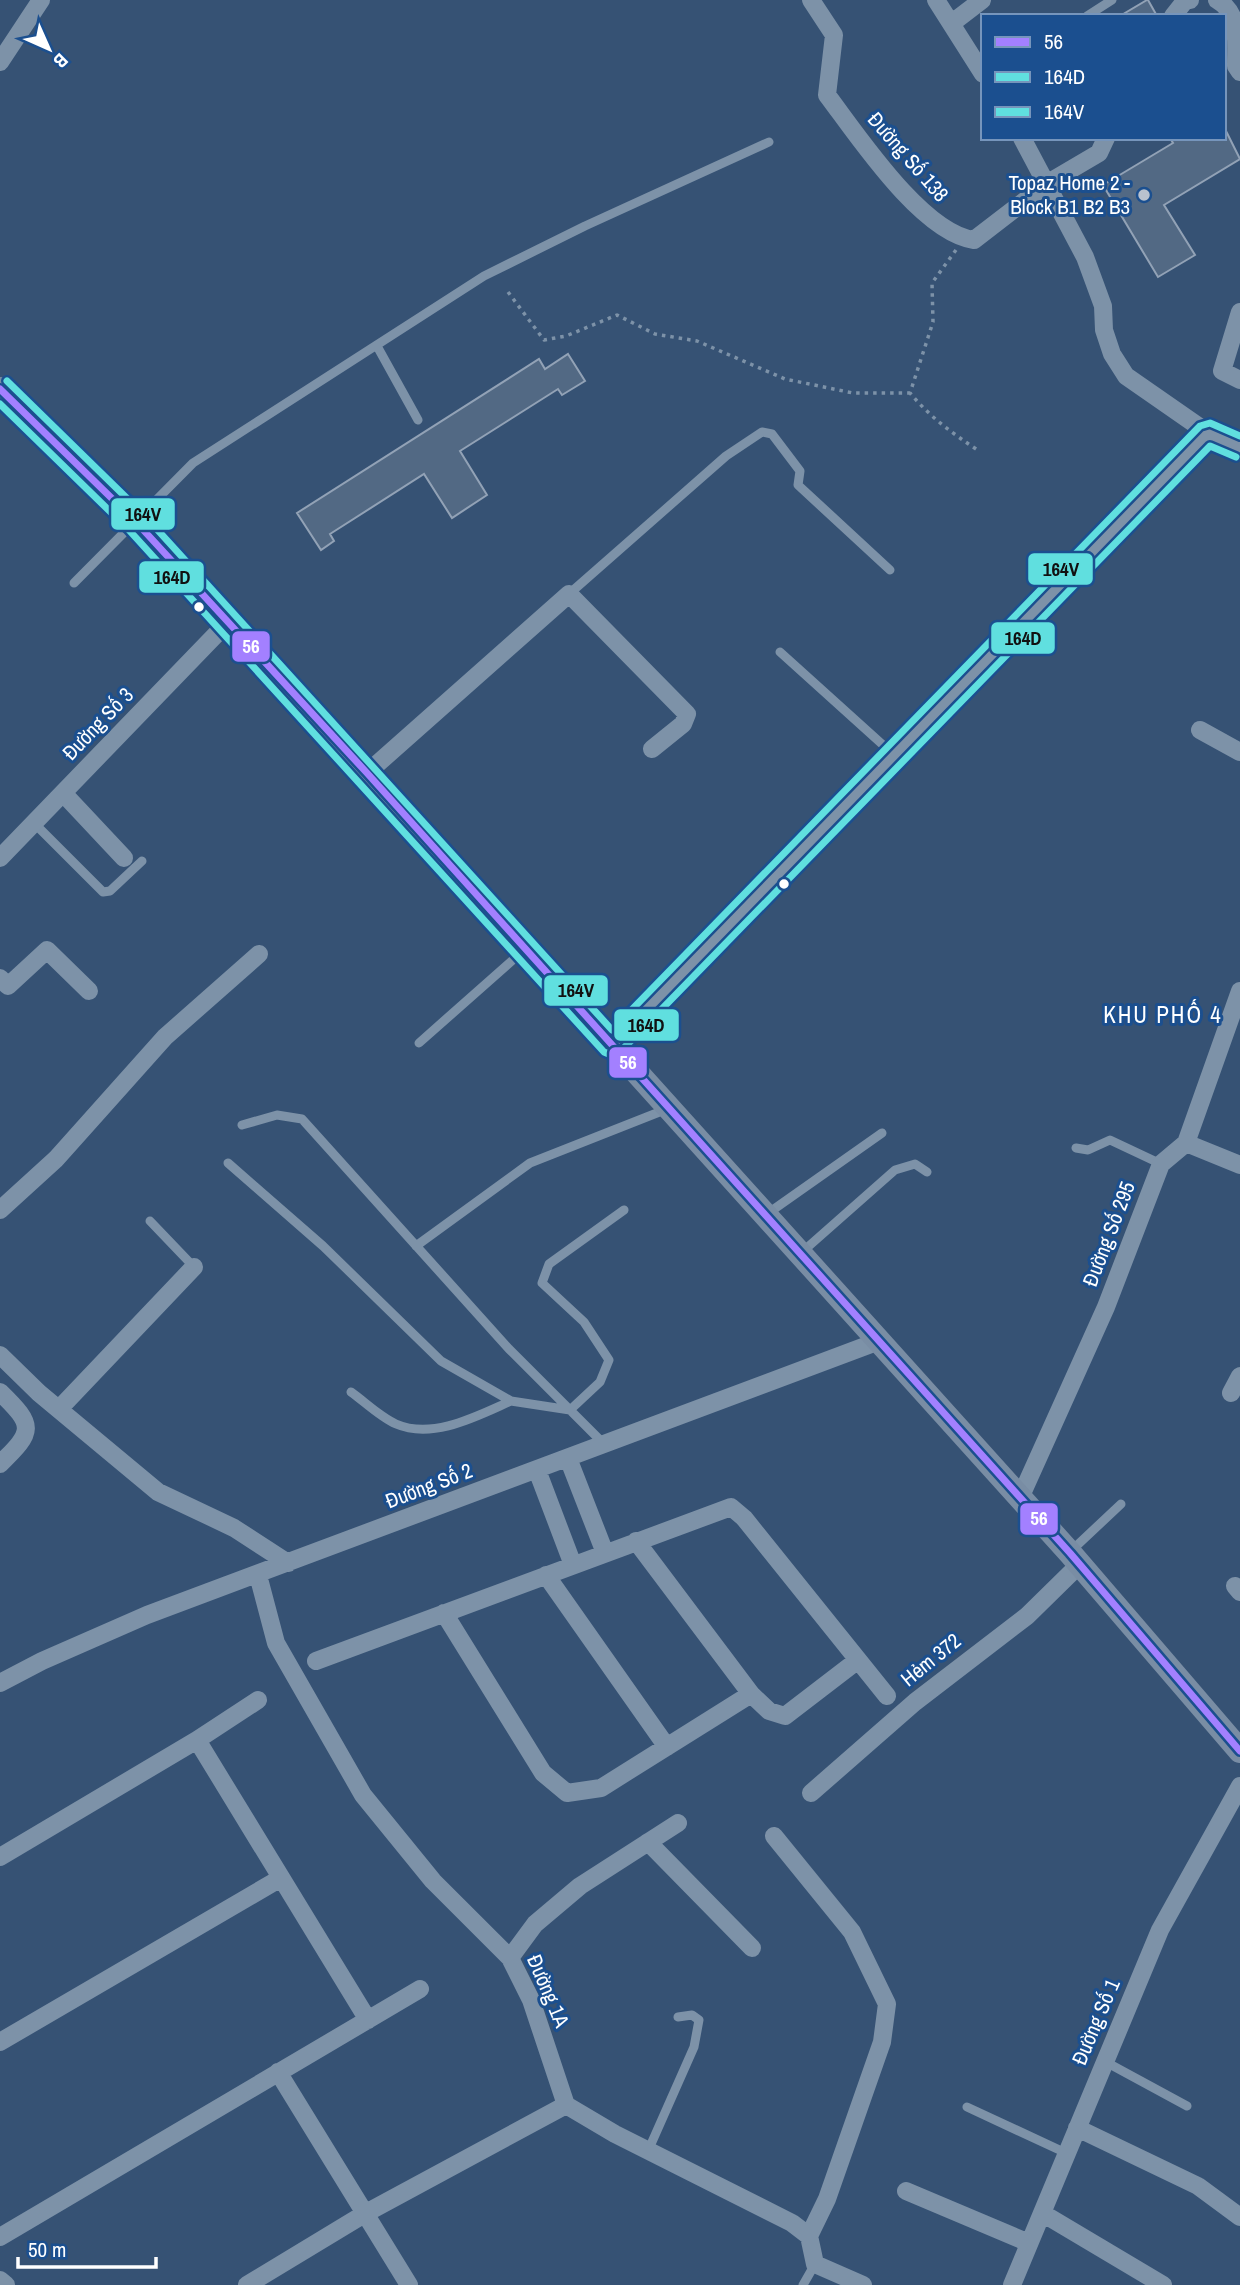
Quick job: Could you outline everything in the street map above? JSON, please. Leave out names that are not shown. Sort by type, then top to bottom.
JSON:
[{"type":"main road","points":[[0,388],[136,523],[367,773],[1075,1558],[1240,1751]]},
{"type":"street","points":[[0,62],[41,0]]},
{"type":"street","name":"Đường Số 138","points":[[811,0],[834,35],[835,49],[827,71],[827,95],[924,214],[959,238]]},
{"type":"street","points":[[936,0],[981,71]]},
{"type":"street","points":[[952,23],[982,0]]},
{"type":"street","points":[[1175,14],[1185,1],[1190,0]]},
{"type":"street","points":[[1217,0],[1229,5],[1239,19],[1236,66],[1240,72]]},
{"type":"street","points":[[1023,140],[1085,257],[1103,306],[1104,330],[1112,354],[1126,376],[1208,433],[1240,447]]},
{"type":"street","points":[[959,238],[974,240],[1048,183],[1099,153],[1105,140]]},
{"type":"street","points":[[1240,312],[1222,371],[1240,380]]},
{"type":"street","points":[[612,1045],[1208,433]]},
{"type":"street","points":[[367,773],[569,594],[687,714],[683,724],[652,749]]},
{"type":"street","name":"Đường Số 3","points":[[0,858],[228,622]]},
{"type":"street","points":[[1200,730],[1240,752]]},
{"type":"street","points":[[63,793],[124,858]]},
{"type":"street","points":[[0,978],[8,986],[47,950],[89,991]]},
{"type":"street","points":[[0,1210],[55,1159],[165,1037],[259,954]]},
{"type":"street","points":[[1240,991],[1186,1143],[1240,1166]]},
{"type":"street","name":"Đường Số 295","points":[[1020,1498],[1106,1307],[1161,1164],[1186,1143]]},
{"type":"street","points":[[59,1409],[194,1267]]},
{"type":"street","name":"Đường Số 2","points":[[0,1684],[42,1661],[147,1615],[879,1341]]},
{"type":"street","points":[[0,1355],[59,1409],[158,1492],[234,1528],[288,1563]]},
{"type":"street","points":[[1231,1393],[1240,1376]]},
{"type":"street","points":[[0,1392],[20,1411],[27,1425],[24,1441],[0,1464]]},
{"type":"street","points":[[568,1458],[605,1553]]},
{"type":"street","points":[[537,1470],[573,1565]]},
{"type":"street","points":[[316,1661],[636,1541],[735,1508],[887,1696]]},
{"type":"street","points":[[636,1541],[751,1694],[769,1712],[785,1716],[858,1660]]},
{"type":"street","name":"Hẻm 372","points":[[811,1793],[915,1702],[1027,1616],[1075,1558]]},
{"type":"street","name":"Đường 1A","points":[[258,1575],[276,1643],[363,1795],[433,1881],[510,1958],[531,2000],[566,2105]]},
{"type":"street","points":[[545,1575],[667,1747]]},
{"type":"street","points":[[444,1613],[543,1773],[567,1793],[601,1788],[751,1694]]},
{"type":"street","points":[[0,1857],[197,1740],[258,1700]]},
{"type":"street","points":[[197,1740],[368,2020]]},
{"type":"street","name":"Đường Số 1","points":[[1012,2285],[1160,1930],[1240,1786]]},
{"type":"street","points":[[510,1958],[535,1924],[580,1886],[678,1823]]},
{"type":"street","points":[[774,1836],[852,1932],[887,2004],[881,2042],[827,2199],[809,2236],[815,2264],[863,2285]]},
{"type":"street","points":[[648,1842],[752,1948]]},
{"type":"street","points":[[0,2042],[281,1878]]},
{"type":"street","points":[[0,2237],[420,1989]]},
{"type":"street","points":[[278,2072],[409,2285]]},
{"type":"street","points":[[247,2285],[366,2213],[566,2105],[648,2151],[792,2223],[809,2236]]},
{"type":"street","points":[[1077,2127],[1198,2186],[1240,2217]]},
{"type":"street","points":[[906,2191],[1029,2243]]},
{"type":"street","points":[[1042,2213],[1163,2285]]},
{"type":"street","points":[[0,2280],[6,2285]]},
{"type":"lane","points":[[1090,14],[1112,0]]},
{"type":"lane","points":[[74,583],[136,523],[192,463],[485,276],[585,226],[769,142]]},
{"type":"lane","points":[[377,346],[418,420]]},
{"type":"lane","points":[[569,594],[726,456],[762,432],[772,434],[800,471],[798,485],[890,570]]},
{"type":"lane","points":[[780,652],[894,755]]},
{"type":"lane","points":[[34,823],[103,892],[110,891],[142,861]]},
{"type":"lane","points":[[419,1043],[525,948]]},
{"type":"lane","points":[[416,1246],[530,1163],[669,1108]]},
{"type":"lane","points":[[242,1125],[277,1115],[302,1119],[509,1349],[605,1444]]},
{"type":"lane","points":[[765,1215],[882,1133]]},
{"type":"lane","points":[[1076,1148],[1088,1150],[1110,1140],[1161,1164]]},
{"type":"lane","points":[[228,1163],[323,1246],[441,1361],[511,1401],[570,1410]]},
{"type":"lane","points":[[800,1254],[895,1170],[915,1164],[927,1172]]},
{"type":"lane","points":[[570,1410],[600,1382],[609,1360],[584,1322],[542,1283],[549,1264],[624,1210]]},
{"type":"lane","points":[[150,1221],[194,1267]]},
{"type":"lane","points":[[351,1392],[396,1424],[433,1429],[461,1422],[511,1401]]},
{"type":"lane","points":[[1075,1558],[1121,1504]]},
{"type":"lane","points":[[648,2151],[694,2047],[699,2020],[692,2015],[678,2017]]},
{"type":"lane","points":[[1104,2061],[1187,2106]]},
{"type":"lane","points":[[967,2107],[1066,2153]]},
{"type":"lane","points":[[803,2285],[815,2264]]},
{"type":"path","points":[[910,393],[933,322],[932,283],[957,249],[959,238]]},
{"type":"path","points":[[508,292],[544,340],[566,336],[617,315],[655,334],[698,341],[785,379],[853,393],[910,393],[928,414],[956,439],[979,451]]},
{"type":"building","points":[[1147,0],[1156,14],[1123,14]]},
{"type":"building","name":"Topaz Home 2 - Block B1 B2 B3","points":[[1226,131],[1240,159],[1164,205],[1195,255],[1158,277],[1103,185],[1173,143],[1171,140],[1226,140]]},
{"type":"building","points":[[568,354],[585,381],[562,395],[558,389],[460,451],[487,495],[452,518],[424,474],[330,534],[334,541],[321,550],[297,513],[539,359],[545,369]]},
{"type":"transit line","name":"164V","points":[[7,381],[144,515],[612,1030],[1200,426],[1210,423],[1240,436]]},
{"type":"transit line","name":"56","points":[[0,389],[136,522],[367,773],[1070,1553],[1240,1751]]},
{"type":"transit line","name":"164D","points":[[0,404],[128,529],[604,1052],[611,1055],[620,1052],[1210,446],[1236,457]]},
{"type":"place","name":"Topaz Home 2 - Block B1 B2 B3","points":[[1144,195]]},
{"type":"district","name":"KHU PHỐ 4","points":[[1163,1015]]}]
